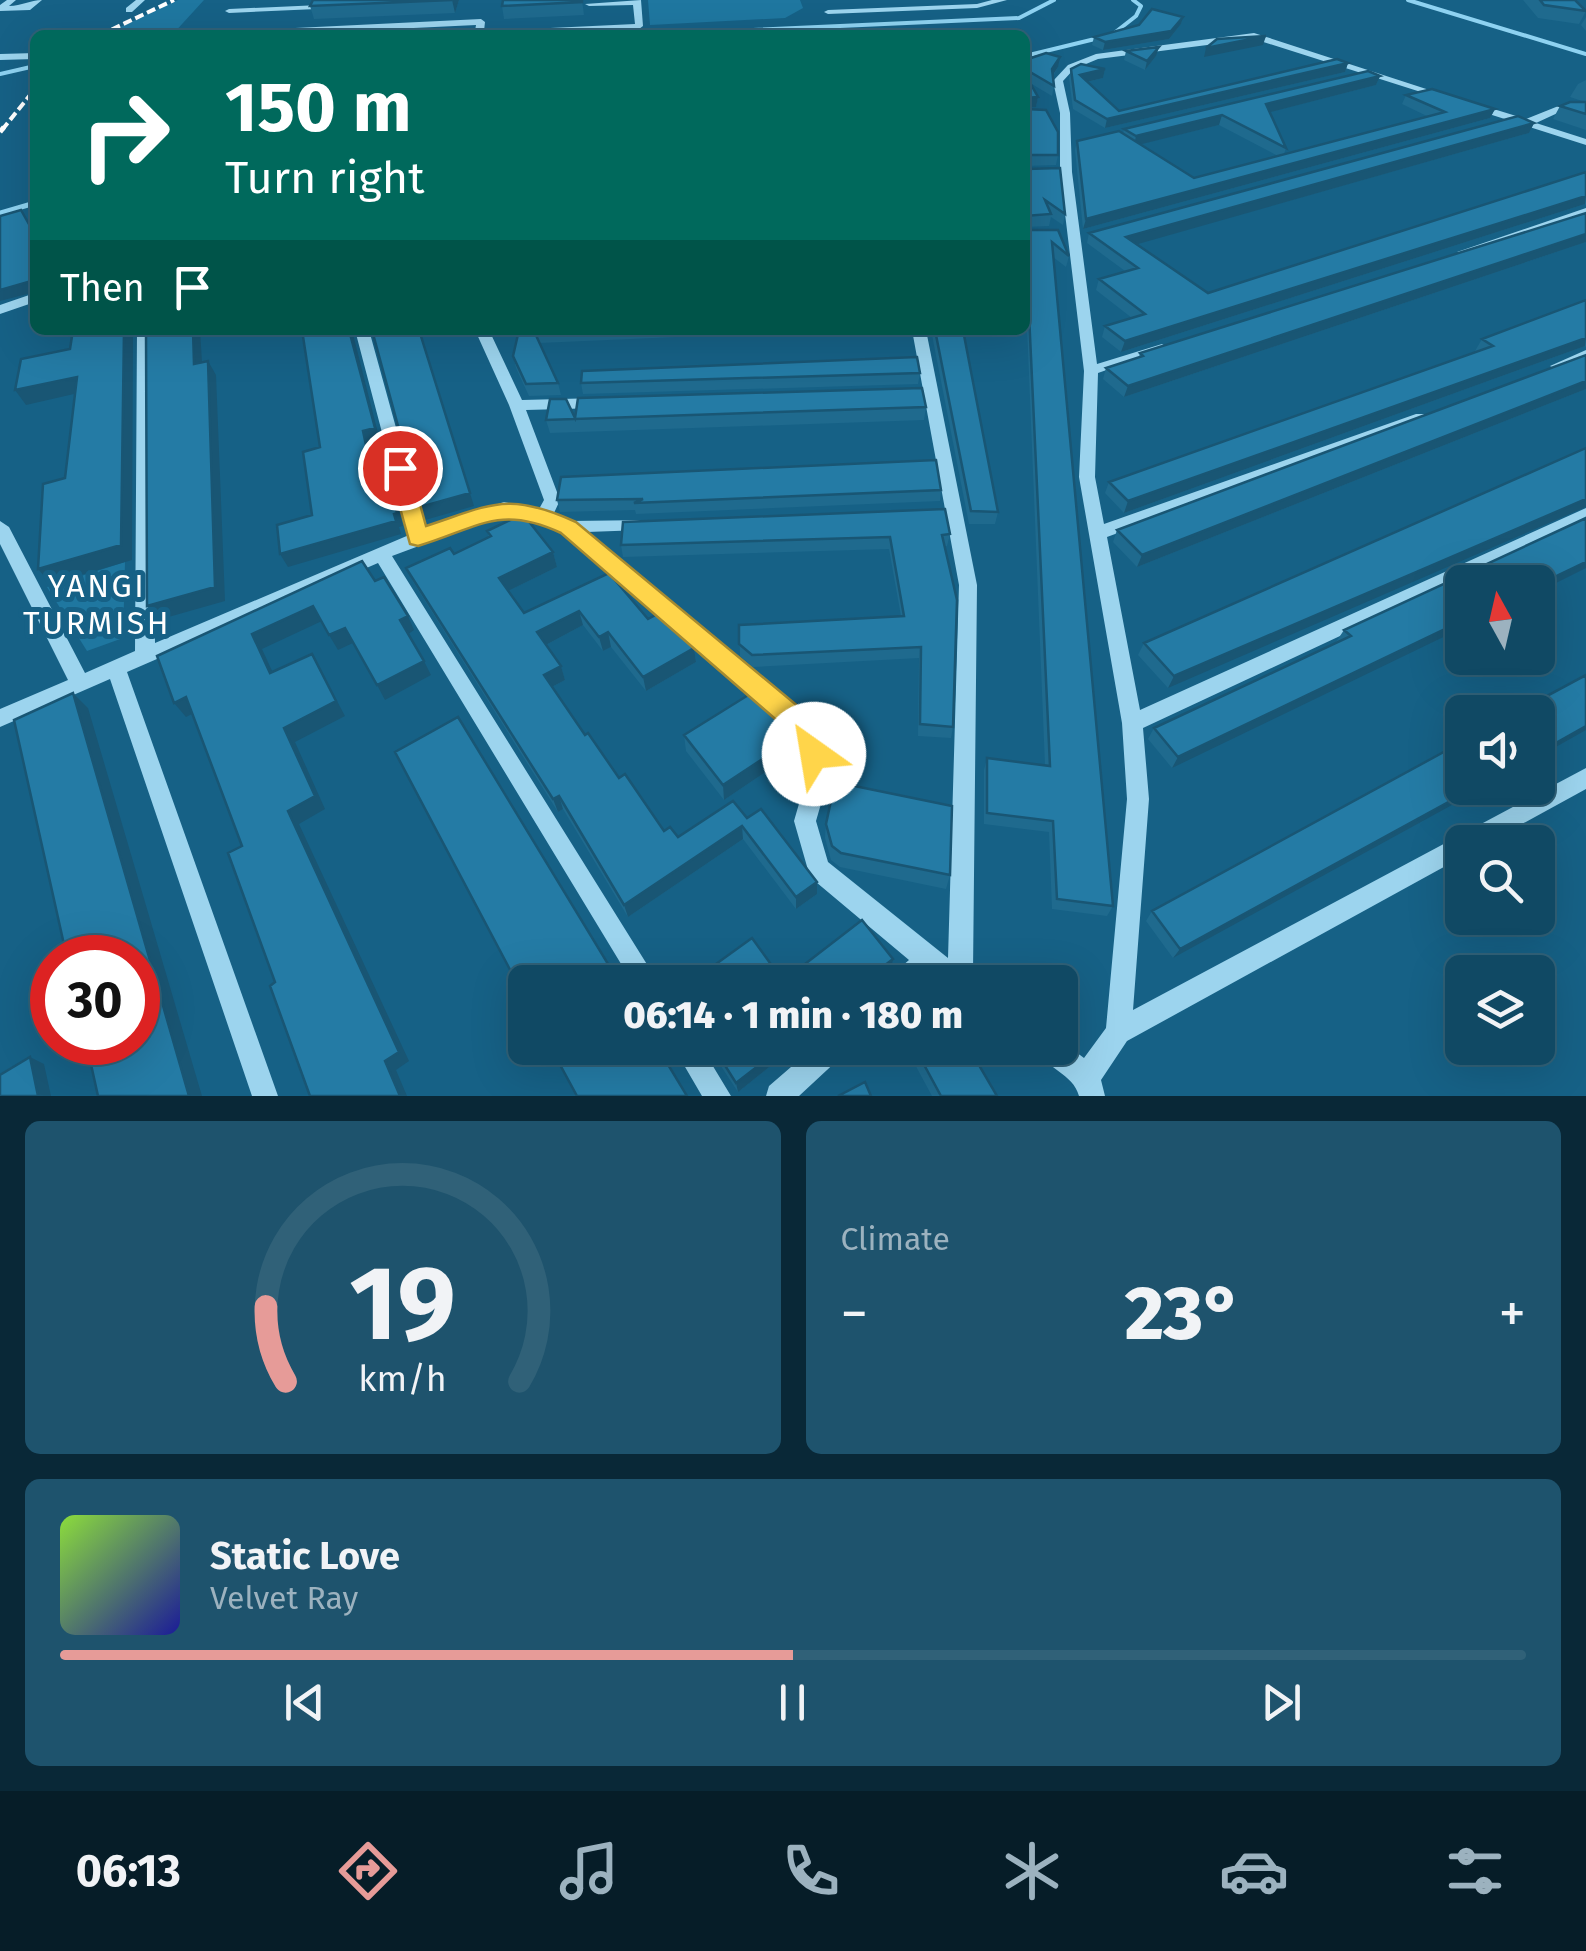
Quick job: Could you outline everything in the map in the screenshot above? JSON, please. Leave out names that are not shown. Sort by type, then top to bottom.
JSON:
[{"type":"street","points":[[12,0],[0,10],[26,8],[38,0]]},
{"type":"street","points":[[129,10],[141,0]]},
{"type":"street","points":[[216,30],[237,0]]},
{"type":"street","points":[[828,12],[977,6],[1003,0]]},
{"type":"street","points":[[554,17],[552,30],[639,26],[637,1],[589,4]]},
{"type":"street","points":[[229,11],[317,7]]},
{"type":"street","points":[[470,10],[467,17],[482,16],[479,30]]},
{"type":"street","points":[[526,30],[528,18]]},
{"type":"street","points":[[276,30],[352,24],[480,22]]},
{"type":"street","points":[[1066,1065],[1089,1087],[1118,1032],[1138,799],[1132,723],[1087,477],[1090,370],[1074,235],[1059,173],[1074,143],[1055,114],[1062,73],[1082,61],[1259,36],[1358,74],[1586,142]]},
{"type":"street","points":[[0,57],[30,56]]},
{"type":"street","points":[[1495,124],[1570,106],[1586,110]]},
{"type":"street","points":[[1442,258],[1586,212]]},
{"type":"street","points":[[0,310],[30,299]]},
{"type":"street","points":[[144,335],[145,656]]},
{"type":"street","points":[[363,335],[418,538]]},
{"type":"street","points":[[484,335],[517,406],[552,500],[544,516]]},
{"type":"street","points":[[919,335],[919,392],[943,512],[968,585],[963,965]]},
{"type":"street","points":[[1090,370],[1183,341]]},
{"type":"street","points":[[1542,373],[1586,354]]},
{"type":"street","points":[[517,406],[615,402]]},
{"type":"street","points":[[1096,534],[1433,412]]},
{"type":"street","points":[[0,718],[418,538],[504,508],[544,516],[568,528],[809,731],[818,776],[805,821],[818,869],[937,965]]},
{"type":"street","points":[[1132,723],[1586,514]]},
{"type":"street","points":[[568,528],[664,524]]},
{"type":"street","points":[[0,527],[80,683]]},
{"type":"street","points":[[381,553],[635,965]]},
{"type":"street","points":[[116,668],[265,1096]]},
{"type":"street","points":[[1500,825],[1586,778]]},
{"type":"street","points":[[1118,1032],[1445,855]]},
{"type":"street","points":[[922,965],[928,960]]},
{"type":"street","points":[[698,1065],[718,1096]]},
{"type":"street","points":[[779,1096],[813,1065]]},
{"type":"shaded area","points":[[178,0],[204,0],[177,30],[114,30]]},
{"type":"shaded area","points":[[648,0],[800,0],[803,8],[785,18],[650,25]]},
{"type":"shaded area","points":[[125,562],[123,638],[87,651],[47,587]]},
{"type":"building","points":[[313,0],[452,0],[310,6]]},
{"type":"building","points":[[503,0],[582,0],[582,2],[502,6]]},
{"type":"building","points":[[1540,0],[1575,0],[1586,11],[1544,5]]},
{"type":"building","points":[[1152,9],[1183,17],[1171,31],[1105,42],[1094,37],[1139,25]]},
{"type":"building","points":[[1266,36],[1206,48],[1217,39]]},
{"type":"building","points":[[1159,47],[1147,61],[1126,51]]},
{"type":"building","points":[[1046,53],[1060,57],[1052,69],[1054,86],[1030,72],[1030,58]]},
{"type":"building","points":[[1337,59],[1348,63],[1107,119],[1075,100],[1071,69],[1081,64],[1105,69],[1080,75],[1119,111]]},
{"type":"building","points":[[1368,71],[1380,76],[1266,104],[1286,148],[1222,115],[1136,136],[1124,129]]},
{"type":"building","points":[[1432,89],[1495,109],[1086,219],[1077,141],[1119,131],[1194,178],[1445,112],[1406,95]]},
{"type":"building","points":[[1586,102],[1586,114],[1560,106]]},
{"type":"building","points":[[1030,109],[1046,110],[1058,132],[1058,155],[1030,155]]},
{"type":"building","points":[[1518,116],[1534,123],[1126,237],[1208,293],[1586,172],[1586,196],[1125,341],[1105,326],[1145,314],[1099,279],[1138,268],[1089,233]]},
{"type":"building","points":[[1060,168],[1065,214],[1045,200],[1051,214],[1030,216],[1030,169]]},
{"type":"building","points":[[21,210],[30,226],[30,281],[0,290],[0,216]]},
{"type":"building","points":[[1586,213],[1586,234],[1128,386],[1106,368],[1143,356],[1140,353]]},
{"type":"building","points":[[1030,230],[1058,230],[1069,256],[1052,242],[1113,906],[1057,899],[1053,821],[987,813],[987,758],[1050,766],[1030,335]]},
{"type":"building","points":[[1586,300],[1586,338],[1128,501],[1109,482],[1493,346],[1482,339]]},
{"type":"building","points":[[72,335],[124,335],[121,545],[38,569],[43,484],[65,478],[77,377],[15,390],[21,359],[70,349]]},
{"type":"building","points":[[146,335],[193,335],[194,364],[208,361],[215,587],[147,606]]},
{"type":"building","points":[[303,335],[350,335],[375,428],[363,431],[373,478],[387,475],[396,521],[280,554],[277,525],[312,515],[303,452],[320,447]]},
{"type":"building","points":[[373,335],[421,335],[470,493],[420,507]]},
{"type":"building","points":[[518,335],[536,335],[558,383],[526,384],[513,356]]},
{"type":"building","points":[[936,335],[964,335],[998,512],[971,511]]},
{"type":"building","points":[[1586,355],[1586,381],[1142,555],[1117,530]]},
{"type":"building","points":[[917,357],[920,373],[581,383],[582,371]]},
{"type":"building","points":[[922,388],[926,407],[546,420],[550,399],[566,399],[575,418],[578,398]]},
{"type":"building","points":[[1586,448],[1586,499],[1174,676],[1144,643]]},
{"type":"building","points":[[936,460],[941,490],[634,503],[643,499],[557,500],[561,477]]},
{"type":"building","points":[[945,509],[950,534],[942,535],[957,600],[953,727],[920,724],[921,647],[752,655],[739,644],[739,625],[904,616],[890,537],[621,545],[623,522]]},
{"type":"building","points":[[523,514],[553,552],[499,578],[524,613],[609,573],[648,619],[663,611],[694,648],[643,677],[608,632],[599,637],[579,611],[537,632],[561,666],[544,675],[619,778],[625,774],[664,831],[670,827],[678,837],[733,801],[747,818],[761,809],[817,882],[796,897],[742,826],[624,905],[559,796],[553,799],[406,568],[450,548],[454,554],[491,536],[487,531]]},
{"type":"building","points":[[1586,518],[1586,562],[1555,577],[1555,565],[1484,565]]},
{"type":"building","points":[[362,561],[375,581],[384,577],[408,616],[400,620],[424,661],[377,685],[345,628],[329,635],[313,606],[252,634],[270,673],[312,654],[336,701],[284,728],[315,796],[288,811],[399,1052],[385,1061],[400,1096],[310,1096],[270,986],[275,982],[228,853],[242,846],[186,697],[174,703],[157,656]]},
{"type":"building","points":[[1445,583],[1445,629],[1178,757],[1154,728],[1351,636],[1344,630]]},
{"type":"building","points":[[1586,675],[1586,726],[1555,743],[1555,695],[1549,695]]},
{"type":"building","points":[[758,689],[799,735],[723,785],[684,735]]},
{"type":"building","points":[[73,693],[143,935],[62,935],[14,720]]},
{"type":"building","points":[[458,717],[609,965],[508,966],[395,752]]},
{"type":"building","points":[[1445,751],[1445,804],[1180,949],[1152,911]]},
{"type":"building","points":[[835,782],[952,806],[950,875],[841,853],[832,846],[826,824]]},
{"type":"building","points":[[862,920],[893,959],[885,965],[804,965]]},
{"type":"building","points":[[752,938],[771,965],[715,965]]},
{"type":"building","points":[[160,995],[189,1096],[98,1096],[91,1065],[160,1065]]},
{"type":"building","points":[[30,1057],[38,1096],[0,1096],[0,1075]]},
{"type":"building","points":[[560,1065],[668,1065],[687,1096],[577,1096]]},
{"type":"building","points":[[725,1065],[759,1065],[736,1083]]},
{"type":"building","points":[[924,1065],[979,1065],[997,1096],[941,1096]]},
{"type":"building","points":[[865,1082],[871,1096],[838,1096]]},
{"type":"waterway","points":[[754,30],[1019,18],[1054,0]]},
{"type":"waterway","points":[[1113,34],[1136,16],[1141,6],[1133,0]]},
{"type":"waterway","points":[[1408,0],[1586,54]]},
{"type":"waterway","points":[[1030,55],[1099,38]]},
{"type":"waterway","points":[[0,74],[30,67]]},
{"type":"waterway","points":[[0,213],[30,204]]},
{"type":"railway","points":[[111,30],[174,0]]},
{"type":"railway","points":[[2,130],[30,95]]},
{"type":"railway","points":[[0,132],[4,127]]},
{"type":"district","name":"YANGI TURMISH","points":[[97,604]]},
{"type":"route","points":[[400,468],[418,538],[504,508],[544,516],[568,528],[809,731],[814,754]]}]
